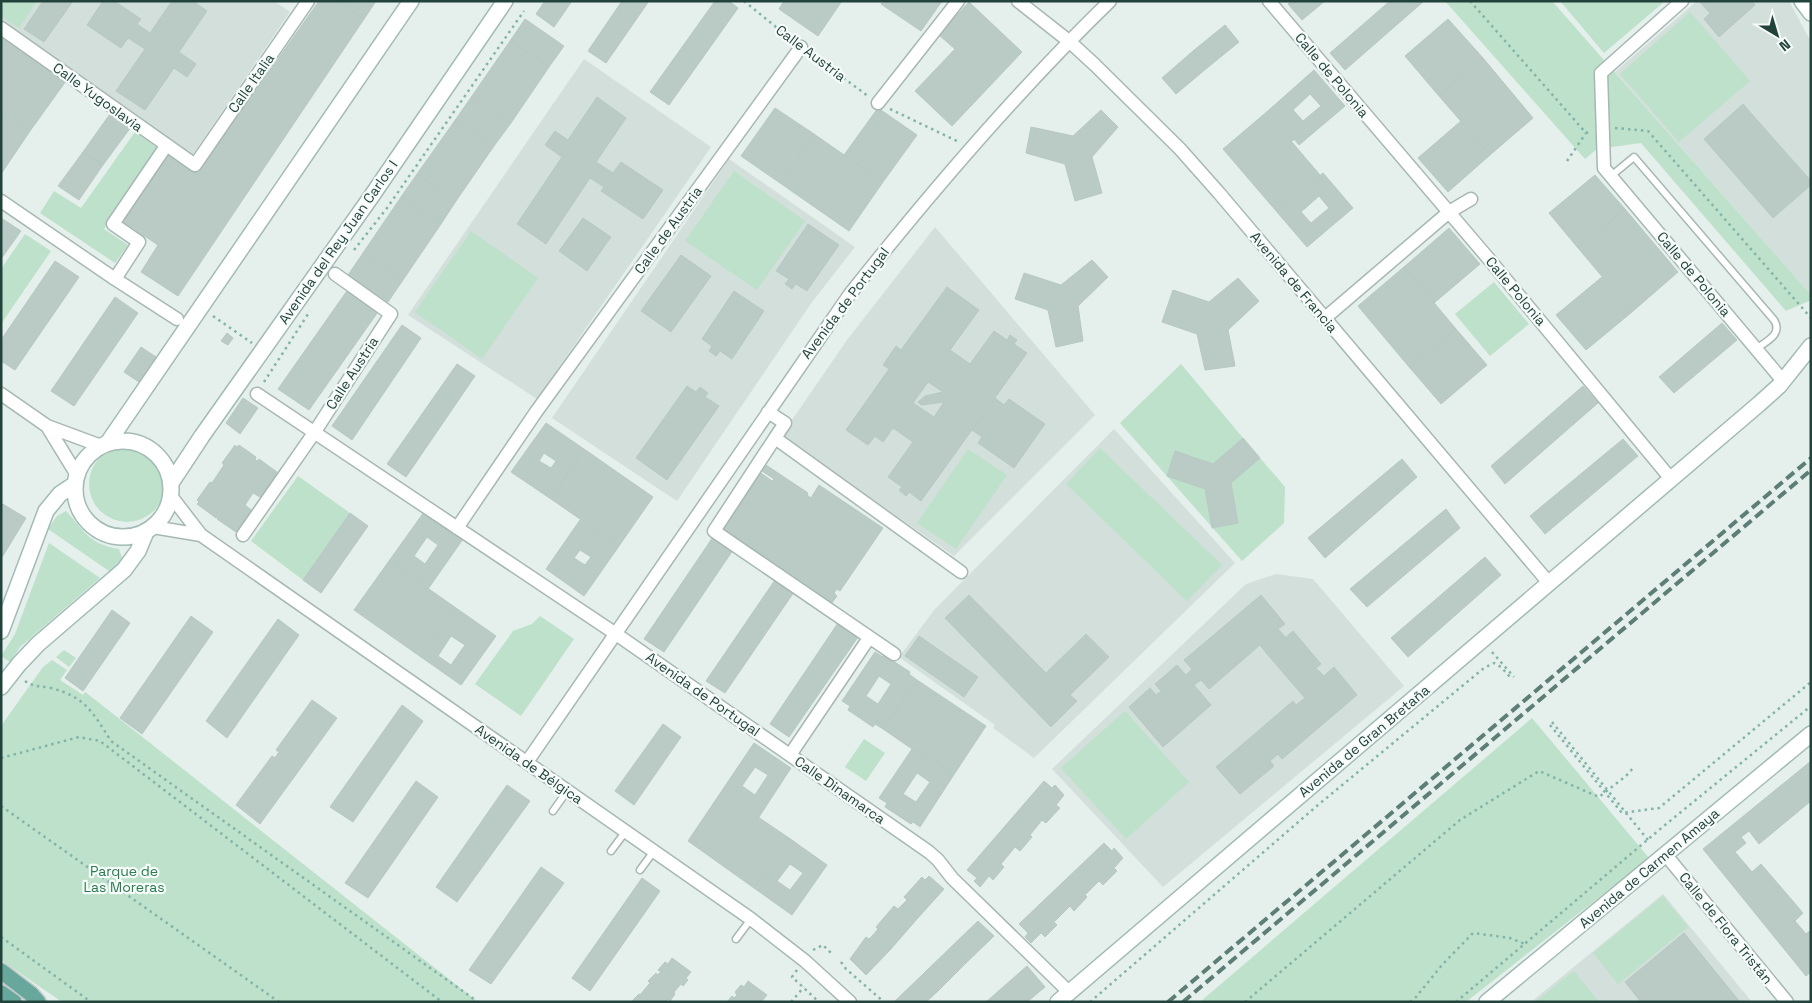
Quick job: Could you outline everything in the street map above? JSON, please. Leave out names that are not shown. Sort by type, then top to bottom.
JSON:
[{"type":"main road","points":[[1,631],[46,511],[60,494],[76,480],[86,458],[104,445],[412,1]]},
{"type":"main road","name":"Avenida del Rey Juan Carlos I","points":[[171,490],[202,436],[365,205],[505,1]]},
{"type":"main road","points":[[1802,1],[1811,13]]},
{"type":"main road","name":"Avenida de Gran Bretaña","points":[[1063,997],[1759,404],[1783,381],[1811,346]]},
{"type":"main road","points":[[1,687],[38,644],[124,570],[138,551],[150,529],[165,513],[171,490],[168,470],[160,457],[149,448],[136,442],[121,441],[104,445]]},
{"type":"main road","points":[[76,480],[76,499],[81,513],[90,524],[102,533],[117,537],[132,537],[150,529]]},
{"type":"main road","name":"Avenida de Carmen Amaya","points":[[1487,1002],[1811,734]]},
{"type":"main road","points":[[1,971],[31,994],[38,1002]]},
{"type":"main road","points":[[1,993],[14,1002]]},
{"type":"street","name":"Calle Italia","points":[[195,165],[308,1]]},
{"type":"street","points":[[878,104],[958,1]]},
{"type":"street","name":"Avenida de Francia","points":[[1018,1],[1070,42],[1180,149],[1549,583]]},
{"type":"street","name":"Avenida de Portugal","points":[[527,762],[850,294],[905,224],[971,148],[1044,68],[1110,1]]},
{"type":"street","name":"Calle de Polonia","points":[[1269,1],[1434,195]]},
{"type":"street","points":[[1608,172],[1601,73],[1682,1]]},
{"type":"street","name":"Calle Yugoslavia","points":[[1,28],[195,165]]},
{"type":"street","name":"Calle de Austria","points":[[457,528],[536,412],[801,47]]},
{"type":"street","points":[[115,280],[140,242],[113,224],[166,146]]},
{"type":"street","name":"Calle de Polonia","points":[[1608,172],[1783,381]]},
{"type":"street","name":"Calle Polonia","points":[[1434,195],[1671,479]]},
{"type":"street","points":[[1325,318],[1449,212],[1472,199]]},
{"type":"street","points":[[1,201],[115,280],[177,319]]},
{"type":"street","name":"Calle Austria","points":[[242,535],[314,433],[391,314],[335,274]]},
{"type":"street","points":[[1,394],[47,426],[104,445]]},
{"type":"street","points":[[257,394],[616,634]]},
{"type":"street","points":[[768,412],[785,423],[714,531],[894,654]]},
{"type":"street","points":[[47,426],[76,480]]},
{"type":"street","points":[[775,438],[962,572]]},
{"type":"street","points":[[171,490],[201,535]]},
{"type":"street","points":[[150,529],[201,535]]},
{"type":"street","name":"Avenida de Bélgica","points":[[201,535],[751,918],[805,960],[850,1002]]},
{"type":"street","name":"Avenida de Portugal","points":[[616,634],[790,755]]},
{"type":"street","name":"Calle Dinamarca","points":[[869,638],[790,755],[938,860],[952,878],[1063,997]]},
{"type":"street","name":"Calle de Flora Tristán","points":[[1665,854],[1787,1002]]},
{"type":"lane","points":[[1608,172],[1634,157],[1774,320],[1778,327],[1777,332],[1756,349]]},
{"type":"lane","points":[[553,811],[568,790]]},
{"type":"lane","points":[[611,851],[626,831]]},
{"type":"lane","points":[[640,870],[654,851]]},
{"type":"lane","points":[[736,939],[751,918]]},
{"type":"path","name":"Calle Austria","points":[[744,1],[801,47],[878,104],[971,148]]},
{"type":"path","points":[[352,252],[387,208],[524,11]]},
{"type":"path","points":[[1568,161],[1586,134]]},
{"type":"path","points":[[257,394],[314,306]]},
{"type":"path","points":[[201,307],[262,351]]},
{"type":"path","points":[[1090,1002],[1318,805],[1484,668],[1494,663],[1512,678],[1482,641]]},
{"type":"path","points":[[25,682],[31,686],[50,688],[72,696],[85,704],[111,741],[478,1002]]},
{"type":"path","points":[[1626,813],[1659,808],[1811,682]]},
{"type":"path","points":[[1456,1002],[1811,706]]},
{"type":"path","points":[[1551,724],[1648,840]]},
{"type":"path","points":[[1,758],[79,738],[100,741],[442,1002]]},
{"type":"path","points":[[1245,1002],[1460,820],[1539,771],[1599,797],[1626,776],[1634,767]]},
{"type":"path","points":[[1,806],[279,1002]]},
{"type":"path","points":[[1410,1002],[1472,933],[1510,938],[1524,944]]},
{"type":"path","points":[[1,937],[90,1001]]},
{"type":"path","points":[[815,948],[823,944],[831,952]]},
{"type":"path","points":[[841,962],[846,969],[884,1002]]},
{"type":"path","points":[[791,1002],[804,987],[819,1002]]},
{"type":"shaded area","points":[[1,1],[274,1],[290,12],[191,157],[1,27]]},
{"type":"shaded area","points":[[1697,1],[1789,1],[1811,42],[1811,295],[1615,72]]},
{"type":"shaded area","points":[[584,59],[711,147],[537,399],[408,315]]},
{"type":"shaded area","points":[[729,159],[855,247],[812,302],[677,501],[552,418]]},
{"type":"shaded area","points":[[935,227],[1095,415],[954,556],[781,436],[847,340]]},
{"type":"shaded area","points":[[1114,429],[1235,563],[1034,758],[993,728],[995,725],[899,657],[935,609]]},
{"type":"shaded area","points":[[1276,574],[1313,579],[1404,686],[1163,887],[1052,769],[1246,584]]},
{"type":"shaded area","points":[[1663,894],[1752,1002],[1531,1002]]},
{"type":"green space","points":[[1,1],[37,1],[19,28],[1,16]]},
{"type":"green space","points":[[1445,1],[1552,1],[1811,295],[1811,300],[1786,311],[1641,143],[1597,149],[1585,159]]},
{"type":"green space","points":[[1560,1],[1665,1],[1604,53]]},
{"type":"green space","points":[[1690,12],[1750,81],[1679,142],[1620,74]]},
{"type":"green space","points":[[135,132],[159,149],[104,229],[128,245],[115,263],[40,213],[54,191],[81,208]]},
{"type":"green space","points":[[734,171],[805,221],[757,290],[685,241]]},
{"type":"green space","points":[[471,231],[538,278],[482,359],[415,312]]},
{"type":"green space","points":[[25,234],[51,251],[1,324],[1,269]]},
{"type":"green space","points":[[1494,282],[1529,324],[1490,356],[1455,314]]},
{"type":"green space","points":[[1181,364],[1243,438],[1213,464],[1175,451],[1167,476],[1205,489],[1213,528],[1238,522],[1231,483],[1260,458],[1285,487],[1284,523],[1242,561],[1120,423]]},
{"type":"green space","points":[[120,446],[134,446],[148,452],[159,463],[165,477],[162,499],[154,511],[134,522],[120,522],[106,516],[95,505],[89,491],[89,477],[95,463],[106,452]]},
{"type":"green space","points":[[1100,448],[1222,565],[1187,601],[1066,484]]},
{"type":"green space","points":[[968,449],[1007,475],[956,549],[917,523]]},
{"type":"green space","points":[[298,476],[350,513],[303,580],[251,541]]},
{"type":"green space","points":[[66,511],[88,536],[100,544],[119,549],[122,558],[112,573],[48,529],[57,516]]},
{"type":"green space","points":[[49,543],[100,578],[20,647],[10,662],[1,656],[15,634]]},
{"type":"green space","points":[[540,616],[574,639],[521,716],[475,684],[513,631],[532,624]]},
{"type":"green space","points":[[64,650],[76,658],[69,667],[56,657]]},
{"type":"green space","name":"Parque de Las Moreras","points":[[52,660],[67,670],[60,680],[83,695],[85,692],[93,698],[478,1002],[62,1002],[1,960],[1,726],[43,667]]},
{"type":"green space","points":[[1125,711],[1189,782],[1126,839],[1061,768]]},
{"type":"green space","points":[[1532,718],[1649,858],[1466,1002],[1200,1002]]},
{"type":"green space","points":[[864,739],[885,753],[866,781],[845,767]]},
{"type":"green space","points":[[1663,896],[1688,927],[1618,984],[1593,953]]},
{"type":"green space","points":[[1574,971],[1599,1002],[1535,1002]]},
{"type":"building","points":[[43,1],[73,1],[44,42],[24,29]]},
{"type":"building","points":[[103,1],[114,1],[141,19],[137,24],[150,33],[172,1],[193,1],[207,11],[179,52],[196,64],[187,77],[174,68],[145,110],[116,91],[145,49],[128,38],[121,48],[87,25]]},
{"type":"building","points":[[319,1],[338,1],[364,19],[178,296],[141,272],[158,245],[122,221],[168,152],[198,172]]},
{"type":"building","points":[[338,1],[376,1],[364,19]]},
{"type":"building","points":[[545,1],[572,1],[554,27],[536,14]]},
{"type":"building","points":[[622,1],[649,1],[606,63],[588,51]]},
{"type":"building","points":[[715,1],[729,1],[738,8],[669,105],[650,92]]},
{"type":"building","points":[[784,1],[842,1],[818,36],[779,9]]},
{"type":"building","points":[[883,1],[942,1],[921,31],[881,4]]},
{"type":"building","points":[[1291,1],[1325,1],[1302,20],[1288,4]]},
{"type":"building","points":[[1390,1],[1424,1],[1345,70],[1330,53]]},
{"type":"building","points":[[1699,1],[1752,1],[1755,5],[1719,37],[1704,19],[1710,13]]},
{"type":"building","points":[[969,2],[1022,52],[952,126],[915,91],[955,49],[939,35]]},
{"type":"building","points":[[525,19],[564,46],[549,67],[510,41]]},
{"type":"building","points":[[1448,19],[1483,58],[1439,96],[1405,56]]},
{"type":"building","points":[[1225,25],[1239,42],[1207,68],[1193,51]]},
{"type":"building","points":[[1,35],[66,81],[30,131],[1,112]]},
{"type":"building","points":[[510,41],[549,67],[511,123],[472,96]]},
{"type":"building","points":[[1193,51],[1207,68],[1176,94],[1162,78]]},
{"type":"building","points":[[1483,58],[1533,118],[1490,155],[1439,96]]},
{"type":"building","points":[[1314,70],[1345,106],[1299,145],[1269,110]],"holes":[[[1310,94],[1321,106],[1303,121],[1293,110]]]},
{"type":"building","points":[[472,96],[511,123],[494,146],[456,119]]},
{"type":"building","points":[[597,97],[626,118],[596,162],[613,173],[621,162],[663,190],[643,219],[601,191],[604,187],[590,178],[546,244],[517,224],[562,157],[545,145],[555,131],[568,140]]},
{"type":"building","points":[[1743,104],[1811,181],[1811,185],[1773,218],[1704,139]]},
{"type":"building","points":[[775,108],[814,134],[780,183],[741,156]]},
{"type":"building","points":[[878,108],[917,135],[883,182],[844,155]]},
{"type":"building","points":[[1101,110],[1118,127],[1092,157],[1102,193],[1075,201],[1065,164],[1026,153],[1031,127],[1073,136]]},
{"type":"building","points":[[1269,110],[1294,140],[1291,141],[1320,175],[1277,212],[1223,149]]},
{"type":"building","points":[[1,112],[30,131],[1,174]]},
{"type":"building","points":[[110,114],[131,127],[103,165],[83,152]]},
{"type":"building","points":[[456,119],[494,146],[456,201],[417,174]]},
{"type":"building","points":[[1461,121],[1490,155],[1448,192],[1418,158]]},
{"type":"building","points":[[814,134],[883,182],[849,231],[780,183]]},
{"type":"building","points":[[83,152],[103,165],[79,200],[58,186]]},
{"type":"building","points":[[1323,173],[1353,208],[1307,247],[1277,212]],"holes":[[[1319,196],[1329,208],[1311,223],[1301,212]]]},
{"type":"building","points":[[417,174],[456,201],[441,224],[401,197]]},
{"type":"building","points":[[1595,175],[1625,209],[1578,248],[1549,213]]},
{"type":"building","points":[[401,197],[441,224],[403,280],[363,253]]},
{"type":"building","points":[[1625,209],[1678,272],[1632,312],[1578,248]]},
{"type":"building","points":[[1,218],[21,231],[1,259]]},
{"type":"building","points":[[583,218],[611,237],[587,271],[559,251]]},
{"type":"building","points":[[808,224],[839,245],[807,291],[796,284],[792,289],[785,284],[789,279],[776,271]]},
{"type":"building","points":[[1449,228],[1480,264],[1434,303],[1404,267]]},
{"type":"building","points":[[363,253],[403,280],[388,302],[348,275]]},
{"type":"building","points":[[681,255],[711,276],[671,332],[641,311]]},
{"type":"building","points":[[1092,260],[1108,277],[1078,306],[1083,341],[1056,347],[1048,310],[1015,299],[1024,273],[1061,285]]},
{"type":"building","points":[[55,261],[79,277],[15,370],[1,361],[1,340]]},
{"type":"building","points":[[1404,267],[1456,329],[1410,368],[1358,306]]},
{"type":"building","points":[[1602,277],[1632,312],[1586,350],[1556,315]]},
{"type":"building","points":[[1238,278],[1259,301],[1228,330],[1235,366],[1205,370],[1197,334],[1162,322],[1173,290],[1209,302]]},
{"type":"building","points":[[947,287],[979,310],[950,350],[970,364],[994,331],[1007,340],[1010,335],[1017,340],[1014,344],[1027,353],[921,501],[909,492],[906,496],[899,490],[902,487],[888,477],[913,442],[893,428],[883,442],[875,436],[868,445],[846,430],[889,369],[883,365],[896,346],[901,350]],"holes":[[[928,382],[943,392],[925,396],[918,402],[921,405],[944,402],[934,417],[913,403]]]},
{"type":"building","points":[[349,288],[380,309],[309,410],[278,389]]},
{"type":"building","points":[[734,291],[764,311],[732,359],[720,351],[716,356],[709,351],[712,346],[702,339]]},
{"type":"building","points":[[115,297],[138,313],[74,406],[51,391]]},
{"type":"building","points":[[1722,323],[1737,340],[1674,393],[1659,377]]},
{"type":"building","points":[[402,325],[421,338],[352,440],[332,426]]},
{"type":"building","points":[[1456,329],[1487,365],[1441,404],[1410,368]]},
{"type":"building","points":[[227,333],[233,338],[228,345],[221,341]]},
{"type":"building","points":[[141,347],[156,357],[139,382],[124,372]]},
{"type":"building","points":[[457,364],[475,376],[406,477],[387,464]]},
{"type":"building","points":[[687,386],[696,392],[700,387],[708,393],[705,397],[719,406],[667,480],[636,458]]},
{"type":"building","points":[[1583,386],[1598,403],[1505,484],[1491,466]]},
{"type":"building","points":[[243,398],[258,408],[240,434],[226,423]]},
{"type":"building","points":[[995,398],[1004,405],[1009,399],[1045,424],[1014,468],[978,443],[982,437],[972,430]]},
{"type":"building","points":[[546,423],[584,449],[551,499],[511,472]],"holes":[[[544,453],[556,461],[551,468],[539,461]]]},
{"type":"building","points":[[1243,438],[1260,458],[1231,483],[1238,523],[1212,528],[1205,489],[1167,476],[1175,451],[1213,464]]},
{"type":"building","points":[[1623,439],[1638,456],[1545,534],[1530,516]]},
{"type":"building","points":[[235,445],[237,447],[239,445],[256,457],[257,461],[259,459],[277,472],[276,474],[278,475],[265,494],[263,493],[260,497],[253,493],[245,505],[254,512],[240,532],[237,530],[236,532],[217,519],[217,516],[216,518],[197,504],[199,502],[197,500],[210,482],[212,483],[224,465],[222,463]]},
{"type":"building","points":[[584,449],[653,497],[619,546],[551,499]]},
{"type":"building","points":[[1402,459],[1417,477],[1325,558],[1308,538]]},
{"type":"building","points":[[766,465],[808,493],[807,495],[811,498],[819,485],[883,528],[840,591],[837,589],[834,593],[837,596],[831,604],[719,528],[758,471],[772,481],[774,479],[762,471]]},
{"type":"building","points":[[1,503],[26,518],[1,559]]},
{"type":"building","points":[[1446,509],[1460,528],[1367,607],[1350,589]]},
{"type":"building","points":[[424,512],[463,539],[428,589],[389,561]],"holes":[[[427,537],[438,545],[425,564],[414,556]]]},
{"type":"building","points":[[350,513],[368,526],[321,593],[303,580]]},
{"type":"building","points":[[580,520],[619,546],[584,596],[546,569]],"holes":[[[580,550],[591,557],[585,565],[574,558]]]},
{"type":"building","points":[[713,537],[733,550],[664,652],[644,639]]},
{"type":"building","points":[[1485,557],[1501,575],[1408,657],[1391,638]]},
{"type":"building","points":[[389,561],[456,608],[421,657],[354,610]]},
{"type":"building","points":[[775,580],[794,592],[725,693],[706,681]]},
{"type":"building","points":[[969,595],[1046,673],[1086,634],[1109,657],[1070,695],[1077,701],[1051,727],[945,618]]},
{"type":"building","points":[[1261,595],[1285,624],[1278,629],[1286,638],[1267,654],[1260,645],[1209,689],[1184,660]]},
{"type":"building","points":[[456,608],[496,636],[461,685],[421,657]],"holes":[[[451,636],[465,645],[451,665],[438,656]]]},
{"type":"building","points":[[112,610],[130,623],[83,691],[65,678]]},
{"type":"building","points":[[191,616],[213,632],[142,734],[120,718]]},
{"type":"building","points":[[278,619],[299,635],[227,738],[206,721]]},
{"type":"building","points":[[838,623],[858,637],[789,737],[770,724]]},
{"type":"building","points":[[1293,631],[1321,664],[1316,668],[1324,676],[1334,667],[1357,695],[1282,759],[1278,754],[1270,761],[1274,766],[1240,794],[1216,767],[1293,701],[1296,705],[1305,698],[1267,654]]},
{"type":"building","points":[[919,636],[978,677],[964,697],[905,656]]},
{"type":"building","points":[[875,652],[883,657],[884,655],[910,672],[909,674],[917,680],[883,729],[875,724],[873,727],[848,710],[850,706],[842,701]],"holes":[[[879,676],[891,684],[878,704],[866,696]]]},
{"type":"building","points":[[1177,665],[1186,675],[1192,669],[1201,680],[1194,685],[1211,705],[1163,747],[1129,707],[1150,688],[1156,695],[1161,691],[1155,684]]},
{"type":"building","points":[[917,680],[986,726],[953,776],[947,772],[948,769],[923,752],[921,755],[883,729]]},
{"type":"building","points":[[312,700],[337,718],[260,824],[236,805],[272,756],[275,758],[279,752],[276,750]]},
{"type":"building","points":[[402,705],[423,721],[353,822],[330,807]]},
{"type":"building","points":[[663,724],[681,737],[634,805],[615,791]]},
{"type":"building","points":[[754,743],[791,768],[759,817],[721,792]],"holes":[[[755,767],[768,775],[755,795],[742,786]]]},
{"type":"building","points":[[912,749],[921,755],[923,752],[948,769],[947,772],[953,776],[920,827],[913,822],[911,824],[885,807],[887,803],[879,798]],"holes":[[[917,773],[930,782],[916,802],[903,794]]]},
{"type":"building","points":[[1811,761],[1811,801],[1759,844],[1749,831],[1741,837],[1746,843],[1735,852],[1752,872],[1761,864],[1803,913],[1795,921],[1806,934],[1811,930],[1811,972],[1806,976],[1703,849]]},
{"type":"building","points":[[416,781],[438,797],[368,898],[345,883]]},
{"type":"building","points":[[1044,781],[1052,788],[1055,785],[1064,795],[1056,805],[1060,808],[1046,823],[1042,820],[1030,835],[1032,837],[1020,851],[1015,847],[1001,864],[1004,867],[993,880],[989,876],[980,887],[974,881],[977,878],[967,870]]},
{"type":"building","points":[[507,785],[530,801],[457,902],[436,887]]},
{"type":"building","points":[[721,792],[789,838],[754,888],[688,841]]},
{"type":"building","points":[[789,838],[827,865],[792,915],[754,888]],"holes":[[[790,864],[803,873],[790,890],[777,881]]]},
{"type":"building","points":[[1104,843],[1112,851],[1114,848],[1123,858],[1114,868],[1117,871],[1103,885],[1099,881],[1085,895],[1087,897],[1074,911],[1070,906],[1054,922],[1057,925],[1045,937],[1041,933],[1031,943],[1025,937],[1028,933],[1019,924]]},
{"type":"building","points":[[541,867],[564,883],[491,984],[469,970]]},
{"type":"building","points":[[929,876],[944,889],[917,919],[902,905],[907,900],[904,897],[922,877],[925,880]]},
{"type":"building","points":[[642,878],[660,891],[590,991],[572,978]]},
{"type":"building","points":[[902,905],[917,919],[890,950],[873,935],[878,929],[876,927],[894,906],[898,909]]},
{"type":"building","points":[[978,921],[994,936],[966,963],[951,947]]},
{"type":"building","points":[[1684,933],[1740,1002],[1641,1002],[1625,982]]},
{"type":"building","points":[[873,935],[890,950],[866,975],[850,959],[866,937],[869,939]]},
{"type":"building","points":[[951,947],[966,963],[937,992],[921,976]]},
{"type":"building","points":[[672,958],[691,972],[686,978],[688,980],[683,986],[681,984],[674,992],[675,994],[670,1001],[668,999],[665,1002],[632,1001],[640,995],[650,983],[648,981],[656,973],[657,975],[661,972],[658,970],[665,962],[668,964]]},
{"type":"building","points":[[1027,966],[1045,987],[1027,1002],[986,1002]]},
{"type":"building","points":[[921,976],[937,992],[926,1002],[894,1002]]},
{"type":"building","points":[[748,981],[767,995],[763,1002],[727,1002],[732,996],[734,998],[737,995],[735,992],[741,985],[744,987]]},
{"type":"railway","points":[[1168,1002],[1811,458]]},
{"type":"railway","points":[[1183,1002],[1811,470]]}]
